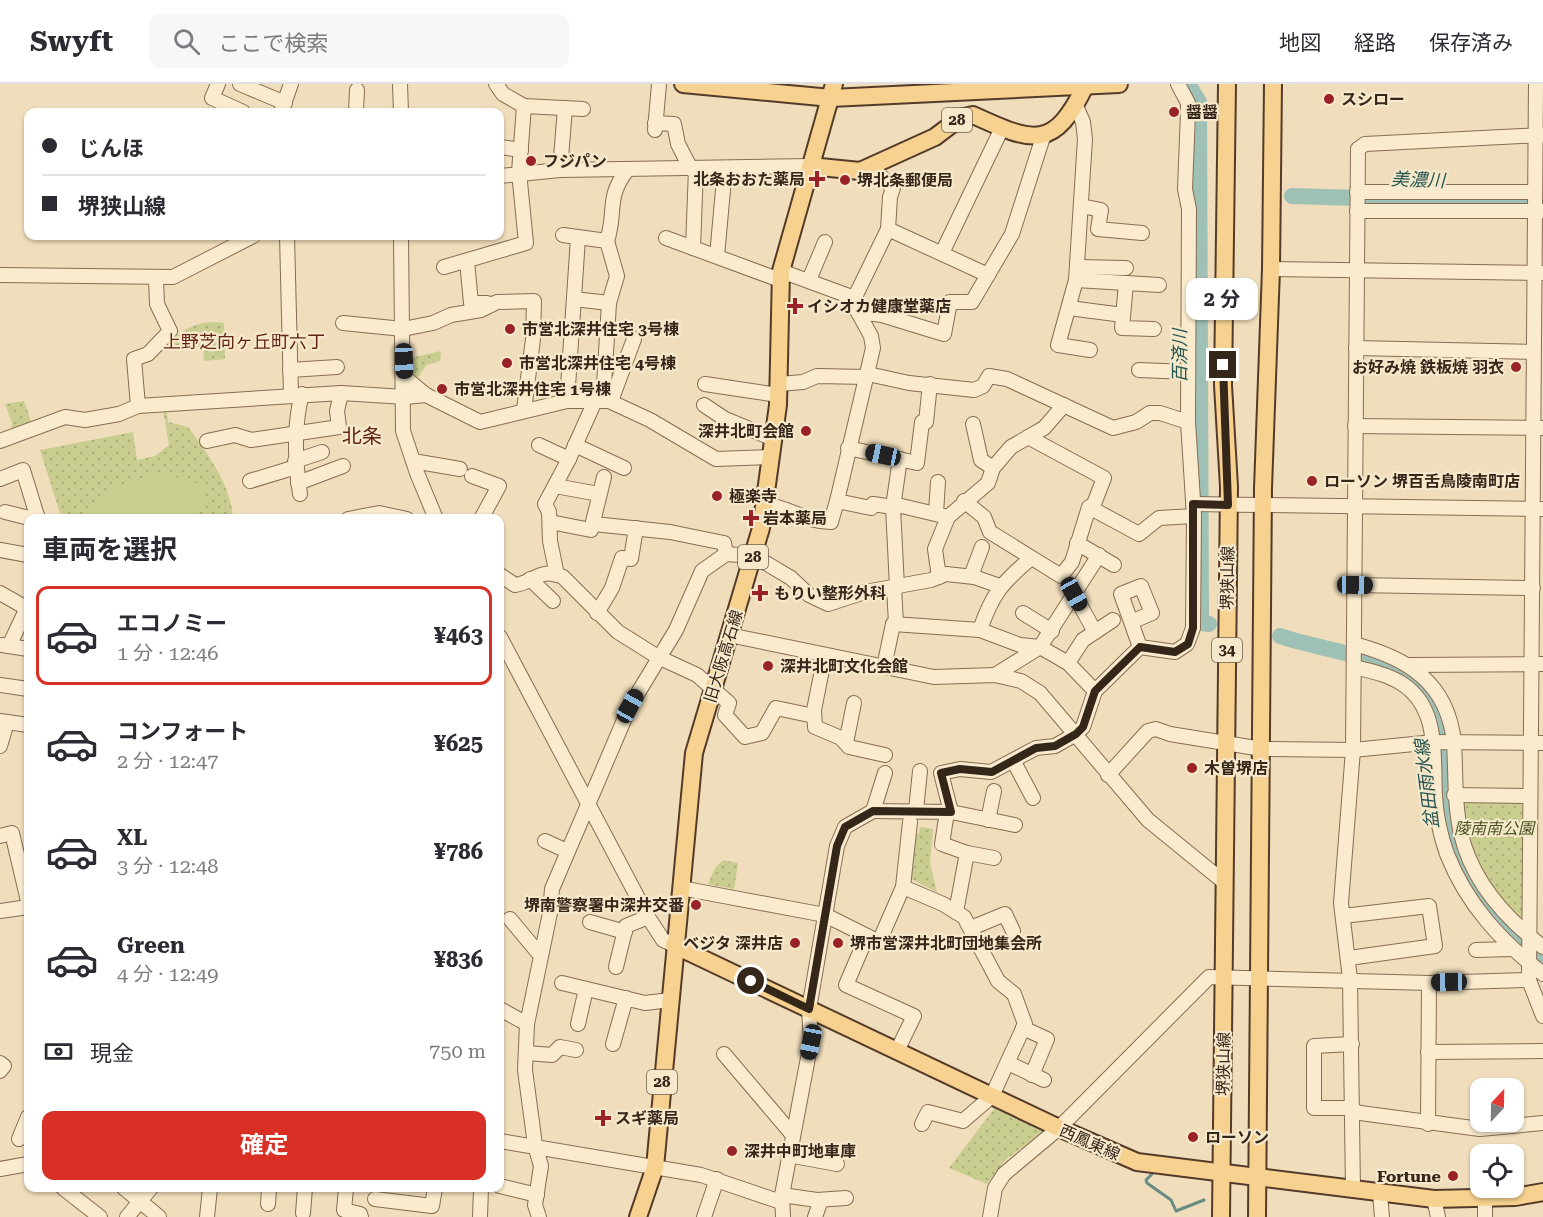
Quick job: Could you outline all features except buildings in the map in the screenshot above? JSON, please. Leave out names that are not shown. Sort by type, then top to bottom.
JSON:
[{"type":"main road","name":"28","points":[[683,84],[832,91],[1119,84]]},
{"type":"main road","points":[[1043,137],[1052,132],[1076,106],[1086,84]]},
{"type":"main road","name":"堺狭山線","points":[[1221,1217],[1228,505],[1228,452],[1223,385],[1227,84]]},
{"type":"main road","name":"34","points":[[1257,1217],[1263,504],[1271,269],[1273,84]]},
{"type":"main road","name":"旧大阪高石線","points":[[638,1217],[655,1167],[674,945],[694,753],[754,556],[774,439],[778,390],[780,276],[832,91]]},
{"type":"main road","name":"28","points":[[810,166],[860,171],[935,137],[966,115],[974,115],[1024,136],[1043,137]]},
{"type":"main road","name":"西鳳東線","points":[[674,945],[1059,1128],[1137,1162],[1380,1194],[1434,1199],[1485,1198]]},
{"type":"main road","name":"西鳳東線","points":[[1524,1194],[1543,1192]]},
{"type":"street","points":[[218,84],[212,98],[234,108]]},
{"type":"street","points":[[240,84],[283,108],[291,84]]},
{"type":"street","points":[[400,84],[401,108]]},
{"type":"street","points":[[496,84],[502,94],[524,106],[583,109]]},
{"type":"street","points":[[659,84],[655,127],[674,124],[678,144],[694,169],[693,248]]},
{"type":"street","points":[[1140,647],[1175,652],[1188,644],[1193,628],[1199,507],[1188,422],[1188,372],[1196,304],[1189,209],[1185,189],[1188,103],[1178,84]]},
{"type":"street","points":[[1536,84],[1539,135],[1535,192],[1539,212],[1539,273],[1533,352],[1538,428],[1539,509],[1533,588],[1537,664],[1536,743],[1528,796],[1536,824],[1528,899],[1529,980],[1543,1016]]},
{"type":"street","points":[[356,108],[357,90]]},
{"type":"street","points":[[444,267],[526,243],[519,172],[524,106]]},
{"type":"street","points":[[1076,106],[1083,122],[1085,139],[1076,273],[1059,345],[1090,350]]},
{"type":"street","points":[[560,170],[565,108]]},
{"type":"street","points":[[942,253],[1002,128]]},
{"type":"street","points":[[1353,1190],[1350,979],[1341,903],[1353,750],[1358,149],[1365,144],[1539,135]]},
{"type":"street","points":[[855,306],[944,334],[950,302],[972,302],[1012,234],[1043,137]]},
{"type":"street","points":[[504,148],[521,150]]},
{"type":"street","points":[[504,175],[560,170],[810,166]]},
{"type":"street","points":[[855,306],[888,229],[890,197],[893,188],[870,166]]},
{"type":"street","points":[[717,256],[725,168]]},
{"type":"street","points":[[603,401],[609,303],[617,276],[607,241],[612,195],[617,183],[628,170]]},
{"type":"street","points":[[1357,201],[1535,192]]},
{"type":"street","points":[[1357,201],[1539,212]]},
{"type":"street","points":[[1080,206],[1101,210],[1098,229],[1142,232]]},
{"type":"street","points":[[888,229],[988,275]]},
{"type":"street","points":[[563,235],[607,241]]},
{"type":"street","points":[[567,401],[578,238]]},
{"type":"street","points":[[666,238],[780,276],[809,280],[849,296],[871,336],[873,348],[831,522],[813,522],[782,507],[764,504]]},
{"type":"street","points":[[0,275],[156,279],[173,277],[243,240]]},
{"type":"street","points":[[287,240],[290,370],[297,395],[298,433],[295,464],[299,489],[344,466]]},
{"type":"street","points":[[400,240],[405,398],[403,431],[434,514]]},
{"type":"street","points":[[809,280],[825,242]]},
{"type":"street","points":[[466,261],[471,303],[534,301],[533,339],[524,410]]},
{"type":"street","points":[[1076,273],[1126,268]]},
{"type":"street","points":[[1271,269],[1539,273]]},
{"type":"street","points":[[1076,273],[1126,283],[1159,285]]},
{"type":"street","points":[[138,406],[134,359],[148,354],[170,331],[157,304],[156,279]]},
{"type":"street","points":[[1126,283],[1122,328],[1154,329]]},
{"type":"street","points":[[574,299],[609,303]]},
{"type":"street","points":[[343,323],[403,329],[433,323],[451,315],[480,310],[492,304]]},
{"type":"street","points":[[1196,304],[1225,305]]},
{"type":"street","points":[[1069,308],[1123,315]]},
{"type":"street","points":[[557,574],[550,541],[550,522],[545,504],[575,445],[603,401],[634,339]]},
{"type":"street","points":[[1356,348],[1533,352]]},
{"type":"street","points":[[290,370],[337,367]]},
{"type":"street","points":[[1139,370],[1188,372]]},
{"type":"street","points":[[705,384],[778,390],[817,376],[867,375],[909,383],[974,390],[983,386],[989,376],[1007,379],[1113,428],[1136,422],[1150,414],[1160,413],[1188,422]]},
{"type":"street","points":[[404,377],[426,395],[480,422],[567,401],[603,401],[650,420],[716,459],[771,457]]},
{"type":"street","points":[[848,448],[917,462],[922,422],[926,422],[930,384]]},
{"type":"street","points":[[0,441],[65,417],[85,420],[119,414],[138,406],[341,393],[405,398],[426,395]]},
{"type":"street","points":[[207,441],[235,435],[251,440],[339,427],[337,411],[341,393]]},
{"type":"street","points":[[704,405],[724,420],[774,439]]},
{"type":"street","points":[[837,501],[871,508],[873,504],[893,506],[942,515],[988,483],[993,477],[993,468],[1011,447],[1044,428],[1064,405]]},
{"type":"street","points":[[973,424],[981,460],[993,468]]},
{"type":"street","points":[[1355,426],[1538,428]]},
{"type":"street","points":[[1028,437],[1104,478],[1092,509]]},
{"type":"street","points":[[575,445],[624,468]]},
{"type":"street","points":[[539,446],[569,459]]},
{"type":"street","points":[[250,481],[322,452]]},
{"type":"street","points":[[884,667],[893,624],[896,623],[893,506],[900,459]]},
{"type":"street","points":[[413,461],[466,472],[499,486],[484,514]]},
{"type":"street","points":[[0,479],[23,471],[37,514]]},
{"type":"street","points":[[550,522],[591,531],[604,477]]},
{"type":"street","points":[[938,482],[942,515],[935,549],[939,577]]},
{"type":"street","points":[[555,486],[599,494]]},
{"type":"street","points":[[964,501],[984,517],[990,532],[1030,559],[1061,576],[1069,569],[1089,507],[1139,534],[1159,518],[1199,507],[1228,505],[1539,509]]},
{"type":"street","points":[[6,512],[24,517]]},
{"type":"street","points":[[594,524],[636,528],[724,543],[726,554]]},
{"type":"street","points":[[597,613],[612,588],[622,558],[631,559],[636,528]]},
{"type":"street","points":[[1077,543],[1114,565]]},
{"type":"street","points":[[971,576],[982,547]]},
{"type":"street","points":[[0,550],[24,554]]},
{"type":"street","points":[[539,1217],[536,1205],[542,1166],[535,1145],[525,1070],[527,1024],[550,913],[552,889],[630,706],[682,619],[702,571],[726,554],[754,556],[791,578],[809,595],[828,604],[866,592],[952,574],[971,576],[1000,586]]},
{"type":"street","points":[[995,675],[1040,647],[1099,555]]},
{"type":"street","points":[[980,630],[988,605],[1000,586],[1030,559]]},
{"type":"street","points":[[504,578],[515,585],[538,574],[557,574],[563,577],[618,632],[658,657],[688,669],[729,703],[725,716],[745,737],[762,733],[776,708],[814,716]]},
{"type":"street","points":[[530,579],[553,601]]},
{"type":"street","points":[[1355,585],[1533,588]]},
{"type":"street","points":[[0,593],[24,606]]},
{"type":"street","points":[[1074,594],[1095,632]]},
{"type":"street","points":[[1023,613],[1052,631]]},
{"type":"street","points":[[24,614],[4,646],[24,648]]},
{"type":"street","points":[[1068,663],[1083,640],[1113,620]]},
{"type":"street","points":[[1131,622],[1140,647]]},
{"type":"street","points":[[896,623],[980,630],[1020,645],[1040,647],[1068,663],[1095,691]]},
{"type":"street","points":[[729,635],[934,677],[995,675],[1021,681],[1040,693],[1108,775],[1166,837],[1224,882]]},
{"type":"street","points":[[504,645],[648,917],[663,940],[674,945]]},
{"type":"street","points":[[1354,646],[1385,653],[1410,665],[1429,682],[1440,701],[1450,723],[1444,742],[1435,799],[1446,852],[1462,888],[1495,933],[1512,949],[1529,959],[1543,974]]},
{"type":"street","points":[[994,858],[967,853],[942,844],[949,812],[941,773],[960,769],[992,772],[1036,748],[1055,746],[1076,734],[1083,727],[1095,691],[1140,647]]},
{"type":"street","points":[[825,655],[814,716],[815,727],[841,738],[849,747],[885,756]]},
{"type":"street","points":[[1410,665],[1537,664]]},
{"type":"street","points":[[1354,665],[1402,683],[1423,705],[1444,742],[1467,855],[1482,884],[1498,905],[1529,939],[1543,947]]},
{"type":"street","points":[[0,685],[24,688]]},
{"type":"street","points":[[846,743],[854,703]]},
{"type":"street","points":[[0,746],[3,722],[24,725]]},
{"type":"street","points":[[1108,775],[1148,731],[1156,729],[1170,734],[1262,750],[1353,750],[1444,742],[1536,743]]},
{"type":"street","points":[[1014,762],[1033,798]]},
{"type":"street","points":[[681,888],[825,915],[879,942],[903,887],[920,771]]},
{"type":"street","points":[[873,811],[885,773]]},
{"type":"street","points":[[987,820],[994,791]]},
{"type":"street","points":[[1454,795],[1528,796]]},
{"type":"street","points":[[783,1217],[781,1199],[788,1155],[811,1042],[809,1009],[837,846],[845,827],[873,811],[913,816],[949,812],[1015,825]]},
{"type":"street","points":[[0,836],[12,833],[24,884]]},
{"type":"street","points":[[545,841],[567,850]]},
{"type":"street","points":[[956,912],[967,853]]},
{"type":"street","points":[[903,887],[964,917],[998,981],[1014,994],[1025,1024],[992,1096],[963,1121],[928,1112],[922,1124]]},
{"type":"street","points":[[1528,899],[1543,899]]},
{"type":"street","points":[[1343,916],[1429,906],[1435,946],[1348,958]]},
{"type":"street","points":[[0,911],[24,908]]},
{"type":"street","points":[[971,928],[1005,914],[1013,931]]},
{"type":"street","points":[[616,967],[626,926],[648,917]]},
{"type":"street","points":[[510,919],[540,955]]},
{"type":"street","points":[[590,922],[625,932]]},
{"type":"street","points":[[867,936],[846,985],[914,1016],[897,1051]]},
{"type":"street","points":[[1476,950],[1512,949]]},
{"type":"street","points":[[990,1217],[995,1188],[1004,1174],[1059,1128],[1204,979],[1224,977],[1350,979],[1429,983],[1529,980]]},
{"type":"street","points":[[562,982],[645,1003],[670,1000]]},
{"type":"street","points":[[1428,1124],[1429,983]]},
{"type":"street","points":[[578,1024],[586,988]]},
{"type":"street","points":[[613,1044],[626,998]]},
{"type":"street","points":[[504,1014],[527,1024]]},
{"type":"street","points":[[1008,1063],[1038,1077],[1047,1039],[1023,1028]]},
{"type":"street","points":[[1352,1044],[1314,1046],[1314,1108],[1353,1110],[1428,1124],[1480,1129],[1543,1123]]},
{"type":"street","points":[[527,1053],[552,1055],[560,1047],[576,1050]]},
{"type":"street","points":[[1428,1052],[1543,1051]]},
{"type":"street","points":[[724,1054],[792,1134]]},
{"type":"street","points":[[0,1063],[4,1066],[0,1071]]},
{"type":"street","points":[[19,1138],[24,1126]]},
{"type":"street","points":[[504,1144],[535,1145],[717,1179],[781,1199],[846,1198]]},
{"type":"street","points":[[788,1155],[837,1164]]},
{"type":"street","points":[[0,1169],[24,1165]]},
{"type":"street","points":[[704,1217],[717,1179]]},
{"type":"street","points":[[504,1187],[537,1195]]},
{"type":"street","points":[[68,1192],[100,1217]]},
{"type":"street","points":[[129,1192],[159,1217]]},
{"type":"street","points":[[127,1217],[148,1192]]},
{"type":"street","points":[[207,1217],[210,1192]]},
{"type":"street","points":[[268,1204],[269,1192]]},
{"type":"street","points":[[303,1213],[305,1192]]},
{"type":"street","points":[[346,1192],[344,1210],[360,1214],[361,1217]]},
{"type":"street","points":[[375,1198],[432,1206],[434,1192]]},
{"type":"street","points":[[480,1217],[481,1192]]},
{"type":"street","points":[[1380,1194],[1382,1217]]},
{"type":"street","points":[[1485,1198],[1485,1217]]},
{"type":"street","points":[[1434,1199],[1438,1217]]},
{"type":"street","points":[[814,1217],[821,1200]]},
{"type":"green space","points":[[214,322],[224,323],[225,359],[204,361],[203,347],[163,349],[176,336],[190,327]]},
{"type":"green space","points":[[441,351],[440,361],[426,365],[418,378],[410,371],[410,358]]},
{"type":"green space","points":[[24,401],[32,424],[11,432],[12,423],[5,404]]},
{"type":"green space","points":[[166,408],[168,422],[188,427],[210,459],[228,494],[233,514],[60,514],[40,450],[133,432],[137,460],[155,456],[169,445],[163,409]]},
{"type":"green space","points":[[170,475],[202,485],[206,495],[196,514],[85,514],[96,502],[114,489],[143,477]]},
{"type":"green space","name":"陵南南公園","points":[[1463,799],[1522,802],[1522,917],[1516,919],[1485,878],[1473,851],[1464,820],[1460,802]]},
{"type":"green space","points":[[920,827],[933,829],[930,863],[937,892],[907,877],[912,836],[919,833]]},
{"type":"green space","points":[[723,860],[738,863],[734,889],[708,884],[715,868]]},
{"type":"green space","points":[[997,1105],[1049,1129],[1006,1159],[987,1184],[949,1168]]},
{"type":"waterway","name":"百済川","points":[[1188,84],[1199,102],[1201,623],[1209,624]]},
{"type":"waterway","name":"美濃川","points":[[1292,196],[1522,203],[1543,208]]},
{"type":"waterway","name":"盆田雨水線","points":[[1280,636],[1380,663],[1406,675],[1420,687],[1437,717],[1447,817],[1453,842],[1464,870],[1481,901],[1503,928],[1543,963]]},
{"type":"waterway","points":[[1156,1170],[1146,1180],[1147,1183],[1171,1200],[1176,1211],[1204,1200]]},
{"type":"place","name":"スシロー","points":[[1329,99]]},
{"type":"place","name":"醤醤","points":[[1174,112]]},
{"type":"place","name":"フジパン","points":[[531,161]]},
{"type":"place","name":"北条おおた薬局","points":[[817,179]]},
{"type":"place","name":"堺北条郵便局","points":[[845,180]]},
{"type":"place","name":"イシオカ健康堂薬店","points":[[795,306]]},
{"type":"place","name":"市営北深井住宅 3号棟","points":[[510,329]]},
{"type":"place","name":"市営北深井住宅 4号棟","points":[[507,363]]},
{"type":"place","name":"お好み焼 鉄板焼 羽衣","points":[[1516,367]]},
{"type":"place","name":"市営北深井住宅 1号棟","points":[[442,389]]},
{"type":"place","name":"深井北町会館","points":[[806,431]]},
{"type":"place","name":"ローソン 堺百舌鳥陵南町店","points":[[1312,481]]},
{"type":"place","name":"極楽寺","points":[[717,496]]},
{"type":"place","name":"岩本薬局","points":[[751,518]]},
{"type":"place","name":"もりい整形外科","points":[[760,593]]},
{"type":"place","name":"深井北町文化会館","points":[[768,666]]},
{"type":"place","name":"木曽堺店","points":[[1192,768]]},
{"type":"place","name":"堺南警察署中深井交番","points":[[696,905]]},
{"type":"place","name":"ベジタ 深井店","points":[[795,943]]},
{"type":"place","name":"堺市営深井北町団地集会所","points":[[838,943]]},
{"type":"place","name":"スギ薬局","points":[[603,1118]]},
{"type":"place","name":"ローソン","points":[[1193,1137]]},
{"type":"place","name":"深井中町地車庫","points":[[732,1151]]},
{"type":"place","name":"Fortune","points":[[1453,1176]]},
{"type":"district","name":"上野芝向ヶ丘町六丁","points":[[244,342]]},
{"type":"district","name":"北条","points":[[362,436]]},
{"type":"route","points":[[751,981],[809,1009],[837,846],[845,827],[854,820],[873,811],[951,812],[941,773],[960,769],[992,772],[1036,748],[1055,746],[1076,734],[1083,727],[1095,691],[1140,647],[1175,652],[1188,644],[1193,628],[1193,504],[1228,505],[1228,452],[1223,365]]}]
